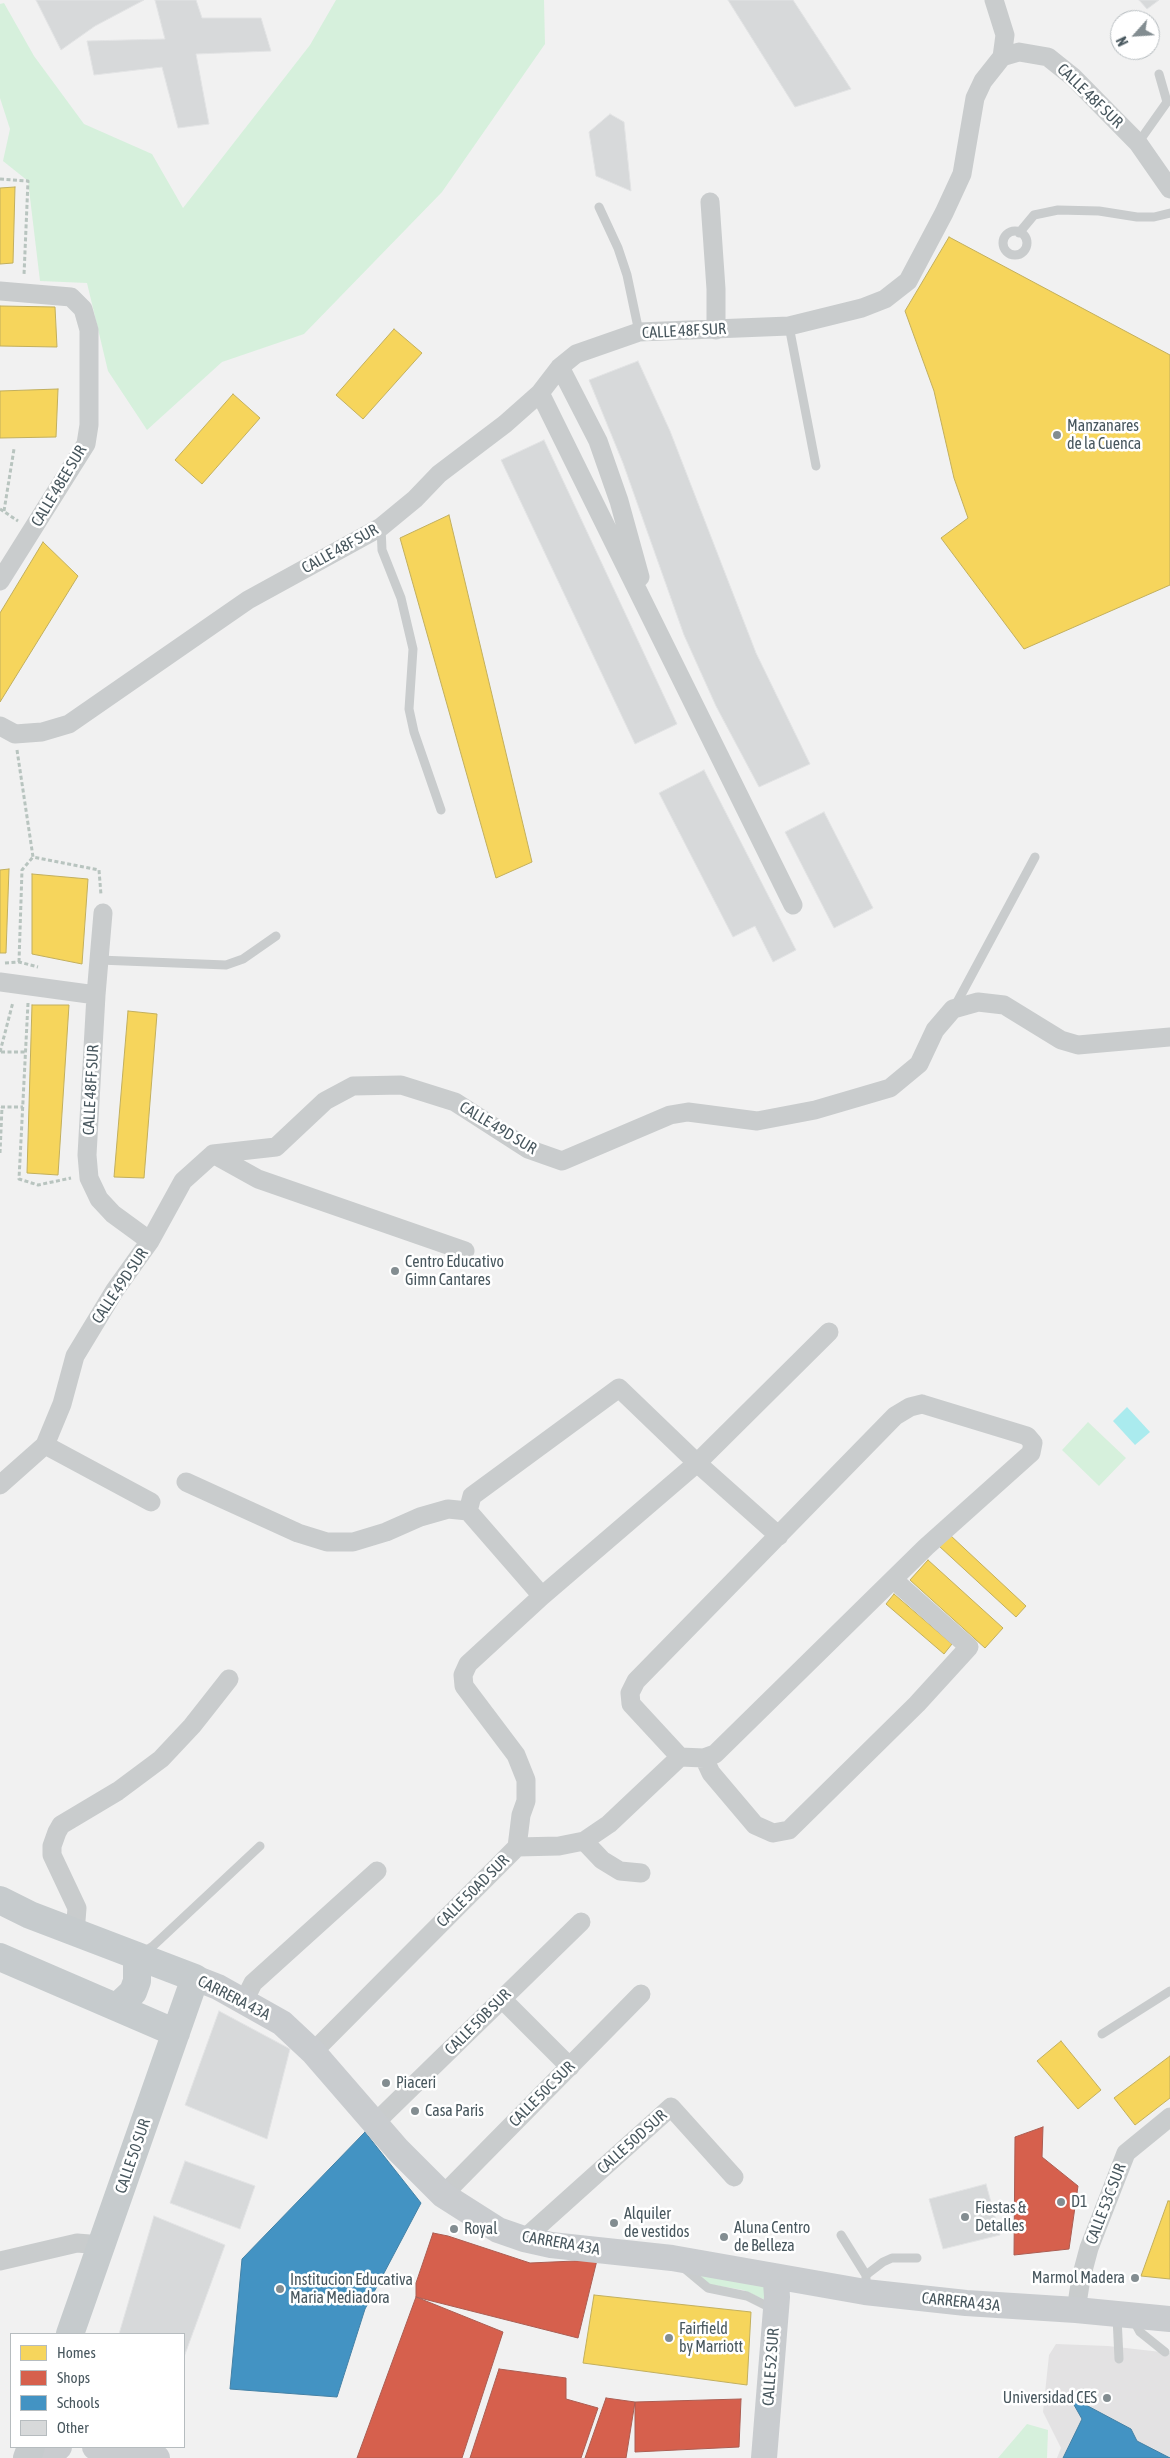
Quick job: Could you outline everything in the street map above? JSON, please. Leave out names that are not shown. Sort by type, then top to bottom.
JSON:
[{"type":"main road","name":"CARRERA 43A","points":[[0,1900],[30,1915],[75,1933],[218,1987],[282,2023],[313,2052],[398,2150],[443,2194],[498,2230],[524,2239],[551,2245],[672,2258],[772,2276],[866,2283],[1003,2306],[1076,2310],[1170,2319]]},
{"type":"main road","points":[[117,2007],[133,1992],[137,1981],[137,1956]]},
{"type":"main road","points":[[0,1957],[176,2033]]},
{"type":"main road","name":"CALLE 50 SUR","points":[[70,2333],[195,1978]]},
{"type":"main road","name":"CALLE 52 SUR","points":[[764,2458],[777,2289],[772,2276]]},
{"type":"main road","points":[[47,2458],[58,2448]]},
{"type":"main road","points":[[101,2448],[157,2458]]},
{"type":"street","points":[[994,0],[1005,35],[1002,57]]},
{"type":"street","name":"CALLE 48F SUR","points":[[7,730],[42,732],[68,724],[248,600],[381,526],[415,499],[439,474],[504,424],[540,393],[560,367],[576,354],[639,332],[788,326],[862,308],[885,299],[908,281],[962,174],[975,98],[983,82],[1002,57],[1019,52],[1048,57],[1073,77],[1138,143],[1170,189]]},
{"type":"street","points":[[710,202],[716,289],[716,330]]},
{"type":"street","points":[[0,291],[23,293]]},
{"type":"street","name":"CALLE 48EE SUR","points":[[0,581],[86,444],[89,425],[89,330],[82,309],[71,297],[23,293]]},
{"type":"street","points":[[560,367],[598,441],[619,501],[652,622]]},
{"type":"street","points":[[540,393],[793,904]]},
{"type":"street","name":"CALLE 48FF SUR","points":[[103,913],[96,995],[87,1155],[89,1178],[99,1198],[114,1214],[150,1241]]},
{"type":"street","points":[[0,982],[96,995]]},
{"type":"street","points":[[953,1009],[978,1002],[1004,1005],[1061,1040],[1078,1045],[1170,1037]]},
{"type":"street","name":"CALLE 49D SUR","points":[[0,1485],[45,1445],[62,1404],[75,1356],[114,1290],[150,1241],[183,1181],[213,1154],[276,1147],[325,1101],[353,1086],[401,1085],[455,1102],[528,1149],[562,1162],[670,1115],[688,1112],[757,1121],[815,1110],[890,1088],[920,1064],[935,1030],[953,1009]]},
{"type":"street","points":[[213,1154],[258,1179],[465,1251]]},
{"type":"street","points":[[517,1847],[521,1815],[526,1801],[526,1780],[516,1756],[464,1686],[463,1676],[468,1664],[542,1596],[697,1462],[829,1332]]},
{"type":"street","points":[[468,1512],[472,1496],[619,1388],[779,1536]]},
{"type":"street","points":[[922,1404],[1026,1436],[1033,1443],[1031,1454],[926,1546],[894,1580],[715,1754],[704,1758],[680,1757],[631,1704],[630,1693],[636,1681],[779,1536],[896,1416],[910,1407],[922,1404]]},
{"type":"street","points":[[45,1445],[151,1502]]},
{"type":"street","points":[[186,1482],[298,1533],[326,1542],[353,1542],[386,1532],[420,1516],[448,1509],[468,1512],[542,1596]]},
{"type":"street","points":[[704,1758],[711,1773],[755,1825],[774,1833],[789,1830],[917,1704],[969,1647],[894,1580]]},
{"type":"street","points":[[75,1933],[77,1908],[52,1855],[52,1846],[57,1832],[61,1826],[118,1791],[161,1759],[192,1726],[229,1679]]},
{"type":"street","name":"CALLE 50AD SUR","points":[[313,2052],[517,1847],[559,1846],[584,1841],[609,1824],[680,1757]]},
{"type":"street","points":[[584,1841],[602,1860],[620,1871],[641,1873]]},
{"type":"street","points":[[244,2001],[253,1983],[377,1871]]},
{"type":"street","name":"CALLE 50B SUR","points":[[375,2123],[580,1922]]},
{"type":"street","name":"CALLE 50C SUR","points":[[443,2194],[641,1994]]},
{"type":"street","points":[[502,1998],[570,2067]]},
{"type":"street","name":"CALLE 50D SUR","points":[[524,2239],[671,2108],[734,2177]]},
{"type":"street","name":"CALLE 53C SUR","points":[[1076,2310],[1081,2278],[1103,2194],[1126,2153],[1170,2118]]},
{"type":"street","points":[[0,2260],[77,2243],[102,2245]]},
{"type":"lane","points":[[1138,143],[1167,102],[1159,74]]},
{"type":"lane","points":[[599,208],[618,248],[627,275],[639,332]]},
{"type":"lane","points":[[1019,232],[1034,215],[1058,210],[1098,211],[1137,217],[1154,217],[1170,213]]},
{"type":"lane","points":[[788,326],[816,466]]},
{"type":"lane","points":[[381,526],[382,550],[401,598],[412,649],[410,709],[413,724],[442,810]]},
{"type":"lane","points":[[953,1009],[1035,857]]},
{"type":"lane","points":[[99,960],[226,965],[243,959],[276,936]]},
{"type":"lane","points":[[137,1956],[152,1946],[260,1846]]},
{"type":"lane","points":[[1102,2034],[1170,1991]]},
{"type":"lane","points":[[841,2235],[866,2283],[892,2258],[917,2258]]},
{"type":"lane","points":[[672,2258],[708,2288],[747,2296],[775,2310]]},
{"type":"lane","points":[[1124,2314],[1140,2332],[1165,2352]]},
{"type":"lane","points":[[1119,2358],[1124,2314]]},
{"type":"path","points":[[0,180],[28,181],[23,293]]},
{"type":"path","points":[[4,511],[14,449]]},
{"type":"path","points":[[7,730],[33,857]]},
{"type":"path","points":[[33,857],[99,870],[103,913]]},
{"type":"path","points":[[19,962],[22,870],[33,857]]},
{"type":"path","points":[[29,986],[19,1179],[38,1185],[71,1180],[72,1170]]},
{"type":"path","points":[[13,1006],[1,1052],[26,1052]]},
{"type":"path","points":[[0,1153],[1,1107],[23,1107]]},
{"type":"shaded area","name":"Universidad CES","points":[[1056,2344],[1108,2346],[1170,2353],[1170,2458],[1057,2458],[1061,2448],[1043,2412],[1049,2355]]},
{"type":"green space","points":[[336,0],[544,0],[545,44],[442,192],[304,334],[222,362],[147,430],[108,371],[87,283],[40,281],[28,181],[3,161],[10,129],[0,98],[0,4],[4,3],[34,56],[84,124],[152,154],[183,208],[310,45]]},
{"type":"green space","points":[[1088,1422],[1126,1458],[1099,1486],[1062,1450]]},
{"type":"green space","points":[[697,2274],[768,2285],[768,2301],[743,2290],[708,2284]]},
{"type":"green space","points":[[1027,2424],[1048,2430],[1047,2458],[998,2458]]},
{"type":"water","points":[[1127,1407],[1150,1432],[1135,1445],[1113,1421]]},
{"type":"building: Homes","points":[[15,187],[13,263],[0,264],[0,188]]},
{"type":"building: Homes","name":"Manzanares de la Cuenca","points":[[949,237],[1170,355],[1170,585],[1024,649],[941,538],[968,518],[954,478],[934,391],[905,311]]},
{"type":"building: Homes","points":[[0,306],[55,307],[57,347],[0,346]]},
{"type":"building: Homes","points":[[394,329],[422,353],[363,419],[336,395]]},
{"type":"building: Homes","points":[[58,389],[56,437],[0,438],[0,391]]},
{"type":"building: Homes","points":[[233,394],[260,418],[202,484],[175,460]]},
{"type":"building: Homes","points":[[449,515],[532,862],[496,878],[400,538]]},
{"type":"building: Homes","points":[[43,542],[78,576],[0,702],[0,613]]},
{"type":"building: Homes","points":[[9,869],[6,953],[0,953],[0,870]]},
{"type":"building: Homes","points":[[32,874],[88,879],[82,964],[32,954]]},
{"type":"building: Homes","points":[[32,1005],[69,1005],[58,1175],[27,1173]]},
{"type":"building: Homes","points":[[128,1011],[157,1014],[144,1178],[114,1177]]},
{"type":"building: Homes","points":[[950,1535],[1026,1606],[1016,1617],[939,1546]]},
{"type":"building: Homes","points":[[928,1560],[1003,1628],[985,1648],[910,1580]]},
{"type":"building: Homes","points":[[894,1594],[952,1644],[944,1654],[886,1604]]},
{"type":"building: Homes","points":[[1061,2041],[1101,2090],[1078,2109],[1037,2061]]},
{"type":"building: Homes","points":[[1170,2056],[1170,2098],[1135,2125],[1114,2098]]},
{"type":"building: Homes","points":[[1168,2201],[1170,2201],[1170,2279],[1141,2276]]},
{"type":"building: Homes","name":"Fairfield by Marriott","points":[[594,2295],[751,2312],[747,2385],[583,2363]]},
{"type":"building: Shops","points":[[1043,2127],[1042,2157],[1078,2186],[1069,2249],[1014,2255],[1015,2137]]},
{"type":"building: Shops","points":[[433,2233],[448,2236],[530,2263],[597,2260],[578,2338],[416,2297],[416,2283]]},
{"type":"building: Shops","points":[[416,2297],[503,2332],[462,2458],[357,2458]]},
{"type":"building: Shops","points":[[499,2369],[566,2378],[566,2399],[598,2408],[581,2458],[470,2458]]},
{"type":"building: Shops","points":[[606,2398],[635,2402],[626,2458],[585,2458]]},
{"type":"building: Shops","points":[[741,2399],[739,2447],[635,2452],[635,2402]]},
{"type":"building: Schools","points":[[365,2132],[421,2203],[365,2309],[337,2397],[230,2389],[242,2259]]},
{"type":"building: Schools","points":[[1069,2396],[1131,2429],[1137,2441],[1170,2458],[1063,2458],[1082,2419]]},
{"type":"building: Other","points":[[36,0],[144,0],[95,26],[61,50]]},
{"type":"building: Other","points":[[155,0],[196,0],[202,18],[261,18],[271,51],[196,54],[209,124],[178,128],[162,67],[94,75],[87,41],[165,39]]},
{"type":"building: Other","points":[[728,0],[793,0],[851,89],[795,107]]},
{"type":"building: Other","points":[[1139,0],[1159,0],[1147,9]]},
{"type":"building: Other","points":[[610,114],[624,122],[631,191],[596,176],[589,132]]},
{"type":"building: Other","points":[[638,361],[670,431],[756,653],[810,764],[759,787],[716,706],[684,635],[623,463],[589,380]]},
{"type":"building: Other","points":[[544,440],[677,724],[635,744],[501,460]]},
{"type":"building: Other","points":[[704,770],[796,950],[773,962],[755,926],[733,937],[659,793]]},
{"type":"building: Other","points":[[824,812],[873,908],[834,928],[785,832]]},
{"type":"building: Other","points":[[219,2011],[290,2049],[267,2139],[185,2105]]},
{"type":"building: Other","points":[[185,2161],[255,2186],[240,2229],[170,2203]]},
{"type":"building: Other","name":"Fiestas & Detalles","points":[[986,2184],[1000,2235],[943,2249],[929,2199]]},
{"type":"building: Other","points":[[154,2216],[225,2245],[185,2354],[185,2333],[119,2333]]},
{"type":"place","name":"Manzanares de la Cuenca","points":[[1057,435]]},
{"type":"place","name":"Centro Educativo Gimn Cantares","points":[[395,1271]]},
{"type":"place","name":"Piaceri","points":[[386,2083]]},
{"type":"place","name":"Casa Paris","points":[[415,2111]]},
{"type":"place","name":"D1","points":[[1061,2202]]},
{"type":"place","name":"Fiestas & Detalles","points":[[965,2217]]},
{"type":"place","name":"Alquiler de vestidos","points":[[614,2223]]},
{"type":"place","name":"Royal","points":[[454,2229]]},
{"type":"place","name":"Aluna Centro de Belleza","points":[[724,2237]]},
{"type":"place","name":"Marmol Madera","points":[[1135,2278]]},
{"type":"place","name":"Institucion Educativa Maria Mediadora","points":[[280,2289]]},
{"type":"place","name":"Fairfield by Marriott","points":[[669,2338]]},
{"type":"place","name":"Universidad CES","points":[[1107,2398]]}]
